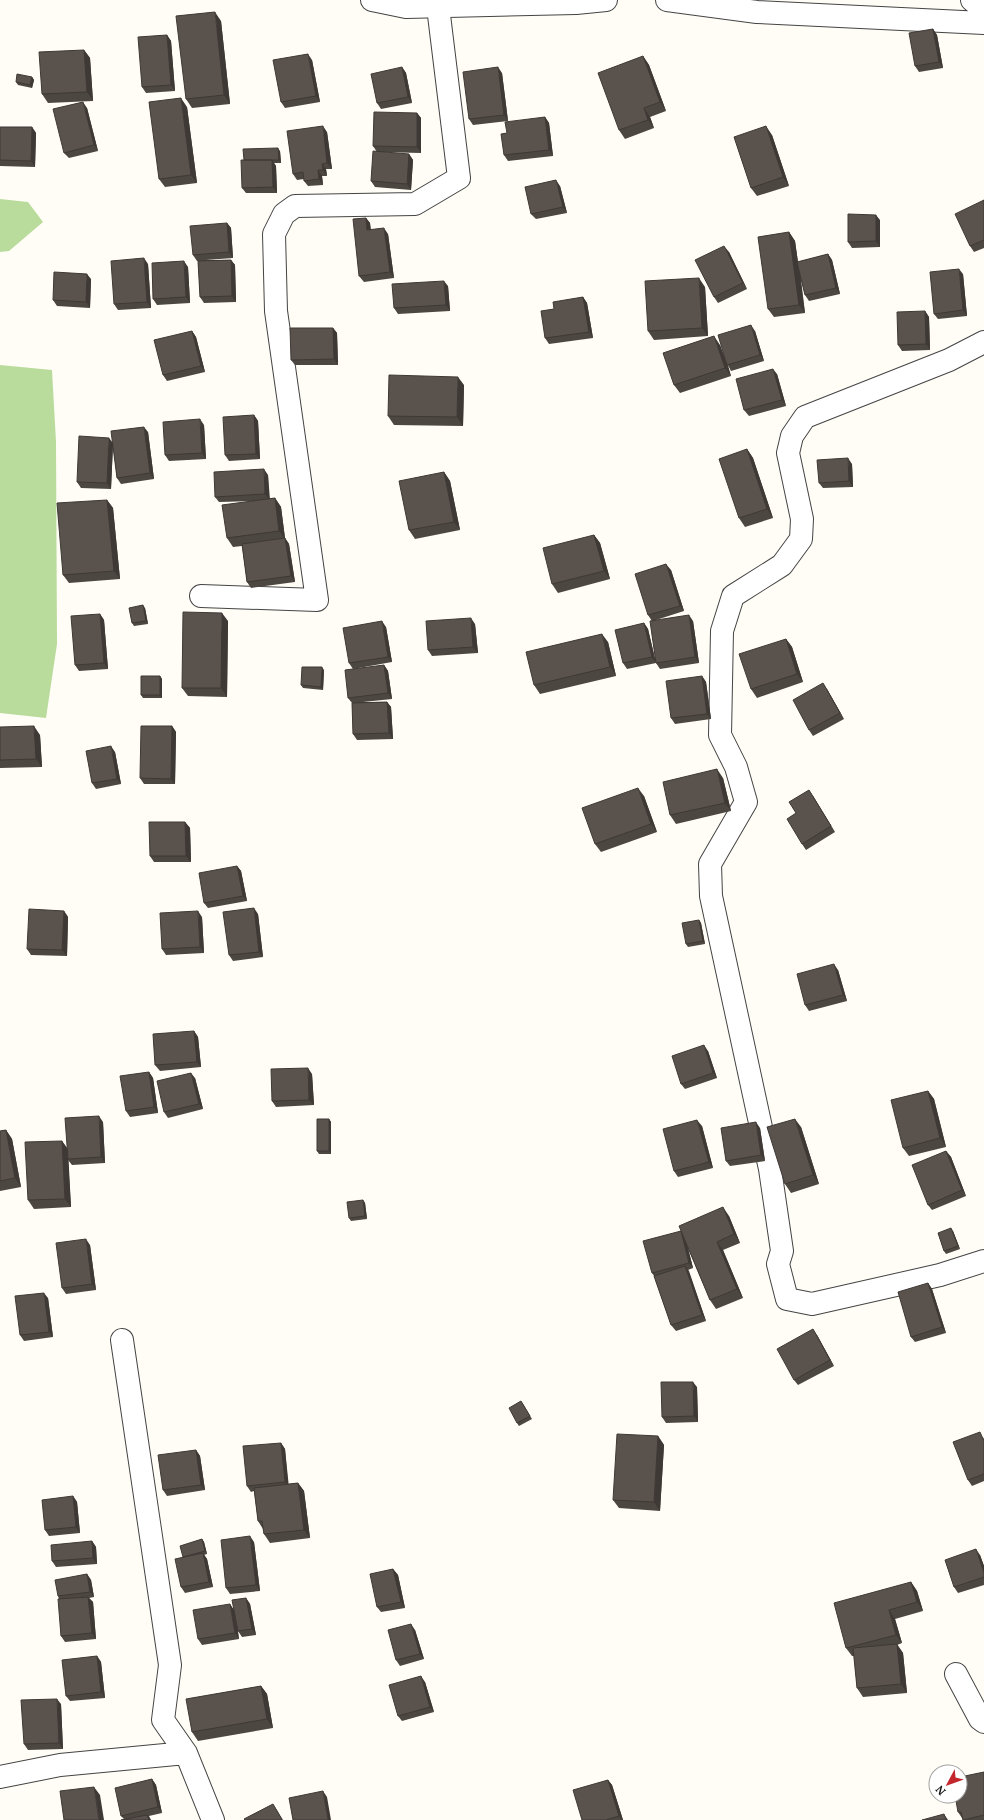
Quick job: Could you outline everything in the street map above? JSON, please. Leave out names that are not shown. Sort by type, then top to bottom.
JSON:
[{"type":"street","points":[[372,0],[438,6],[606,0]]},
{"type":"street","points":[[667,0],[757,12],[984,23]]},
{"type":"street","points":[[972,0],[984,10]]},
{"type":"street","points":[[201,596],[317,600],[276,312],[274,234],[284,214],[295,206],[415,204],[459,178],[438,6]]},
{"type":"street","points":[[984,342],[949,360],[805,417],[792,436],[788,453],[802,520],[801,539],[782,565],[733,596],[722,631],[720,735],[736,767],[746,802],[710,864],[711,896],[770,1169],[782,1251],[778,1264],[786,1299],[812,1304],[933,1277],[984,1261]]},
{"type":"street","points":[[122,1340],[170,1665],[163,1720],[186,1753],[214,1819]]},
{"type":"street","points":[[956,1674],[980,1719],[984,1722]]},
{"type":"street","points":[[0,1777],[60,1765],[186,1753]]},
{"type":"green space","points":[[0,199],[28,202],[43,222],[9,251],[0,252]]},
{"type":"green space","points":[[0,365],[52,370],[56,442],[57,644],[46,718],[0,713]]},
{"type":"building","points":[[215,12],[224,95],[186,99],[176,16]]},
{"type":"building","points":[[933,29],[939,62],[915,66],[909,33]]},
{"type":"building","points":[[167,35],[171,85],[142,87],[138,37]]},
{"type":"building","points":[[84,50],[87,92],[42,94],[39,52]]},
{"type":"building","points":[[308,54],[316,96],[281,102],[273,60]]},
{"type":"building","points":[[643,56],[660,102],[644,108],[648,120],[619,130],[598,73]]},
{"type":"building","points":[[402,67],[408,97],[377,103],[371,74]]},
{"type":"building","points":[[498,67],[504,115],[469,119],[463,72]]},
{"type":"building","points":[[17,74],[32,77],[30,85],[16,82]]},
{"type":"building","points":[[181,98],[191,175],[159,179],[149,102]]},
{"type":"building","points":[[83,102],[94,145],[64,153],[53,109]]},
{"type":"building","points":[[374,112],[417,113],[417,147],[373,146]]},
{"type":"building","points":[[545,117],[549,150],[504,155],[501,134],[507,133],[505,122]]},
{"type":"building","points":[[323,126],[327,163],[322,164],[323,170],[318,170],[319,179],[304,181],[303,172],[293,174],[287,131]]},
{"type":"building","points":[[766,126],[783,177],[751,188],[734,137]]},
{"type":"building","points":[[0,127],[32,127],[31,161],[0,160]]},
{"type":"building","points":[[278,148],[279,160],[244,160],[243,149]]},
{"type":"building","points":[[373,151],[409,154],[407,184],[371,181]]},
{"type":"building","points":[[241,160],[272,160],[273,187],[242,188]]},
{"type":"building","points":[[556,180],[563,207],[531,214],[525,187]]},
{"type":"building","points":[[984,200],[984,240],[970,246],[955,214]]},
{"type":"building","points":[[848,214],[876,215],[876,241],[848,242]]},
{"type":"building","points":[[366,218],[367,230],[384,228],[390,272],[359,276],[353,219]]},
{"type":"building","points":[[227,223],[229,252],[193,255],[190,226]]},
{"type":"building","points":[[789,232],[799,305],[768,309],[758,237]]},
{"type":"building","points":[[724,246],[743,283],[714,297],[695,260]]},
{"type":"building","points":[[828,254],[836,288],[805,295],[797,262]]},
{"type":"building","points":[[144,258],[147,302],[114,304],[111,261]]},
{"type":"building","points":[[231,260],[232,296],[200,297],[198,261]]},
{"type":"building","points":[[184,261],[186,297],[153,299],[152,263]]},
{"type":"building","points":[[959,269],[963,310],[934,314],[930,272]]},
{"type":"building","points":[[54,272],[87,274],[86,302],[53,300]]},
{"type":"building","points":[[699,278],[702,328],[648,331],[645,281]]},
{"type":"building","points":[[444,281],[446,305],[394,308],[392,284]]},
{"type":"building","points":[[583,297],[589,332],[545,338],[541,311],[554,309],[553,302]]},
{"type":"building","points":[[925,311],[926,344],[898,345],[897,312]]},
{"type":"building","points":[[751,325],[760,355],[727,365],[718,335]]},
{"type":"building","points":[[290,328],[333,328],[334,359],[291,360]]},
{"type":"building","points":[[192,331],[201,366],[163,375],[154,340]]},
{"type":"building","points":[[714,336],[725,368],[674,385],[663,353]]},
{"type":"building","points":[[773,369],[782,400],[744,410],[736,379]]},
{"type":"building","points":[[389,375],[458,377],[457,417],[388,416]]},
{"type":"building","points":[[254,415],[256,454],[225,455],[223,417]]},
{"type":"building","points":[[200,419],[202,453],[165,455],[163,422]]},
{"type":"building","points":[[144,427],[150,473],[117,478],[111,431]]},
{"type":"building","points":[[79,436],[109,438],[107,483],[77,482]]},
{"type":"building","points":[[747,449],[767,509],[739,518],[719,459]]},
{"type":"building","points":[[848,458],[849,481],[819,483],[817,460]]},
{"type":"building","points":[[264,469],[265,494],[215,497],[214,472]]},
{"type":"building","points":[[444,472],[454,522],[409,530],[399,481]]},
{"type":"building","points":[[275,498],[279,531],[227,538],[222,505]]},
{"type":"building","points":[[107,500],[114,571],[63,575],[57,503]]},
{"type":"building","points":[[594,535],[604,571],[552,584],[543,548]]},
{"type":"building","points":[[285,538],[291,576],[247,582],[242,544]]},
{"type":"building","points":[[666,564],[680,606],[648,615],[635,574]]},
{"type":"building","points":[[143,605],[146,621],[132,623],[129,608]]},
{"type":"building","points":[[183,612],[222,613],[221,688],[182,688]]},
{"type":"building","points":[[100,614],[104,663],[75,665],[71,616]]},
{"type":"building","points":[[689,615],[695,657],[656,663],[650,621]]},
{"type":"building","points":[[471,618],[473,647],[428,650],[426,621]]},
{"type":"building","points":[[382,621],[388,657],[349,663],[343,628]]},
{"type":"building","points":[[644,623],[652,657],[623,663],[615,630]]},
{"type":"building","points":[[602,634],[610,667],[534,685],[526,652]]},
{"type":"building","points":[[786,639],[797,674],[751,689],[739,654]]},
{"type":"building","points":[[384,665],[388,693],[348,698],[345,670]]},
{"type":"building","points":[[302,667],[322,667],[321,687],[301,685]]},
{"type":"building","points":[[141,676],[160,676],[160,695],[141,695]]},
{"type":"building","points":[[702,676],[707,714],[671,718],[666,681]]},
{"type":"building","points":[[823,683],[840,713],[809,730],[793,700]]},
{"type":"building","points":[[387,702],[389,733],[353,734],[352,703]]},
{"type":"building","points":[[34,726],[36,759],[0,760],[0,727]]},
{"type":"building","points":[[141,726],[172,726],[171,779],[140,778]]},
{"type":"building","points":[[111,746],[117,779],[92,783],[86,751]]},
{"type":"building","points":[[717,769],[725,803],[670,815],[663,782]]},
{"type":"building","points":[[638,788],[651,824],[595,844],[582,808]]},
{"type":"building","points":[[809,790],[831,826],[802,844],[787,819],[796,813],[789,802]]},
{"type":"building","points":[[149,822],[185,822],[186,856],[150,856]]},
{"type":"building","points":[[237,866],[243,896],[204,903],[199,873]]},
{"type":"building","points":[[254,908],[259,952],[229,955],[223,912]]},
{"type":"building","points":[[29,909],[64,911],[62,950],[27,949]]},
{"type":"building","points":[[198,911],[200,947],[162,949],[160,913]]},
{"type":"building","points":[[699,920],[703,941],[686,944],[682,923]]},
{"type":"building","points":[[834,964],[843,995],[805,1005],[797,974]]},
{"type":"building","points":[[194,1031],[197,1062],[155,1065],[153,1034]]},
{"type":"building","points":[[704,1045],[713,1073],[681,1084],[672,1056]]},
{"type":"building","points":[[308,1068],[309,1100],[272,1101],[271,1069]]},
{"type":"building","points":[[149,1072],[154,1107],[126,1111],[120,1076]]},
{"type":"building","points":[[191,1073],[199,1104],[164,1112],[157,1081]]},
{"type":"building","points":[[928,1091],[940,1138],[903,1148],[891,1100]]},
{"type":"building","points":[[99,1116],[101,1157],[68,1159],[65,1118]]},
{"type":"building","points":[[317,1119],[329,1119],[329,1151],[317,1151]]},
{"type":"building","points":[[795,1119],[813,1175],[785,1184],[767,1127]]},
{"type":"building","points":[[697,1120],[709,1162],[674,1171],[663,1129]]},
{"type":"building","points":[[756,1122],[761,1155],[726,1161],[721,1128]]},
{"type":"building","points":[[6,1130],[15,1178],[0,1181],[0,1131]]},
{"type":"building","points":[[62,1141],[65,1199],[28,1200],[25,1142]]},
{"type":"building","points":[[946,1151],[962,1190],[928,1205],[912,1165]]},
{"type":"building","points":[[363,1200],[365,1216],[349,1218],[347,1202]]},
{"type":"building","points":[[723,1207],[734,1234],[717,1242],[737,1289],[710,1300],[679,1226]]},
{"type":"building","points":[[951,1228],[958,1246],[944,1251],[938,1233]]},
{"type":"building","points":[[681,1231],[689,1263],[652,1273],[643,1241]]},
{"type":"building","points":[[86,1239],[92,1284],[62,1288],[56,1243]]},
{"type":"building","points":[[685,1266],[702,1315],[671,1325],[654,1276]]},
{"type":"building","points":[[928,1283],[942,1327],[911,1337],[898,1292]]},
{"type":"building","points":[[44,1293],[49,1332],[20,1335],[15,1296]]},
{"type":"building","points":[[813,1329],[830,1360],[794,1380],[777,1349]]},
{"type":"building","points":[[661,1382],[693,1382],[694,1416],[662,1417]]},
{"type":"building","points":[[521,1401],[530,1416],[517,1423],[509,1408]]},
{"type":"building","points":[[980,1432],[984,1441],[984,1474],[968,1480],[953,1442]]},
{"type":"building","points":[[617,1434],[658,1436],[654,1502],[613,1500]]},
{"type":"building","points":[[281,1443],[285,1482],[247,1486],[243,1446]]},
{"type":"building","points":[[196,1450],[201,1485],[163,1490],[158,1455]]},
{"type":"building","points":[[298,1483],[304,1530],[264,1534],[262,1521],[258,1521],[254,1488]]},
{"type":"building","points":[[73,1496],[76,1527],[45,1530],[42,1500]]},
{"type":"building","points":[[250,1536],[256,1585],[226,1588],[221,1540]]},
{"type":"building","points":[[202,1539],[205,1551],[183,1557],[180,1546]]},
{"type":"building","points":[[92,1541],[93,1558],[52,1561],[51,1545]]},
{"type":"building","points":[[976,1549],[984,1577],[954,1587],[945,1560]]},
{"type":"building","points":[[203,1553],[209,1582],[181,1587],[175,1559]]},
{"type":"building","points":[[393,1569],[401,1602],[377,1607],[370,1574]]},
{"type":"building","points":[[87,1574],[90,1592],[58,1596],[55,1580]]},
{"type":"building","points":[[911,1582],[917,1602],[889,1610],[896,1635],[846,1648],[834,1603]]},
{"type":"building","points":[[88,1597],[92,1633],[61,1636],[58,1599]]},
{"type":"building","points":[[246,1598],[252,1629],[238,1631],[232,1600]]},
{"type":"building","points":[[230,1604],[235,1633],[198,1639],[193,1610]]},
{"type":"building","points":[[411,1624],[420,1654],[396,1660],[388,1630]]},
{"type":"building","points":[[897,1644],[901,1684],[857,1688],[853,1648]]},
{"type":"building","points":[[97,1656],[101,1692],[66,1696],[62,1660]]},
{"type":"building","points":[[421,1676],[430,1707],[398,1716],[389,1685]]},
{"type":"building","points":[[261,1686],[267,1719],[192,1732],[186,1699]]},
{"type":"building","points":[[57,1699],[59,1743],[24,1744],[21,1700]]},
{"type":"building","points":[[984,1772],[984,1815],[963,1820],[961,1812],[958,1812],[957,1804],[968,1804],[968,1775]]},
{"type":"building","points":[[152,1779],[158,1807],[121,1816],[115,1788]]},
{"type":"building","points":[[608,1780],[619,1816],[606,1820],[582,1820],[573,1790]]},
{"type":"building","points":[[94,1787],[99,1820],[64,1820],[60,1791]]},
{"type":"building","points":[[323,1791],[328,1820],[293,1820],[289,1798]]},
{"type":"building","points":[[273,1804],[282,1820],[244,1819]]},
{"type":"building","points":[[944,1814],[946,1820],[922,1820]]},
{"type":"building","points":[[147,1815],[149,1820],[121,1820]]}]
